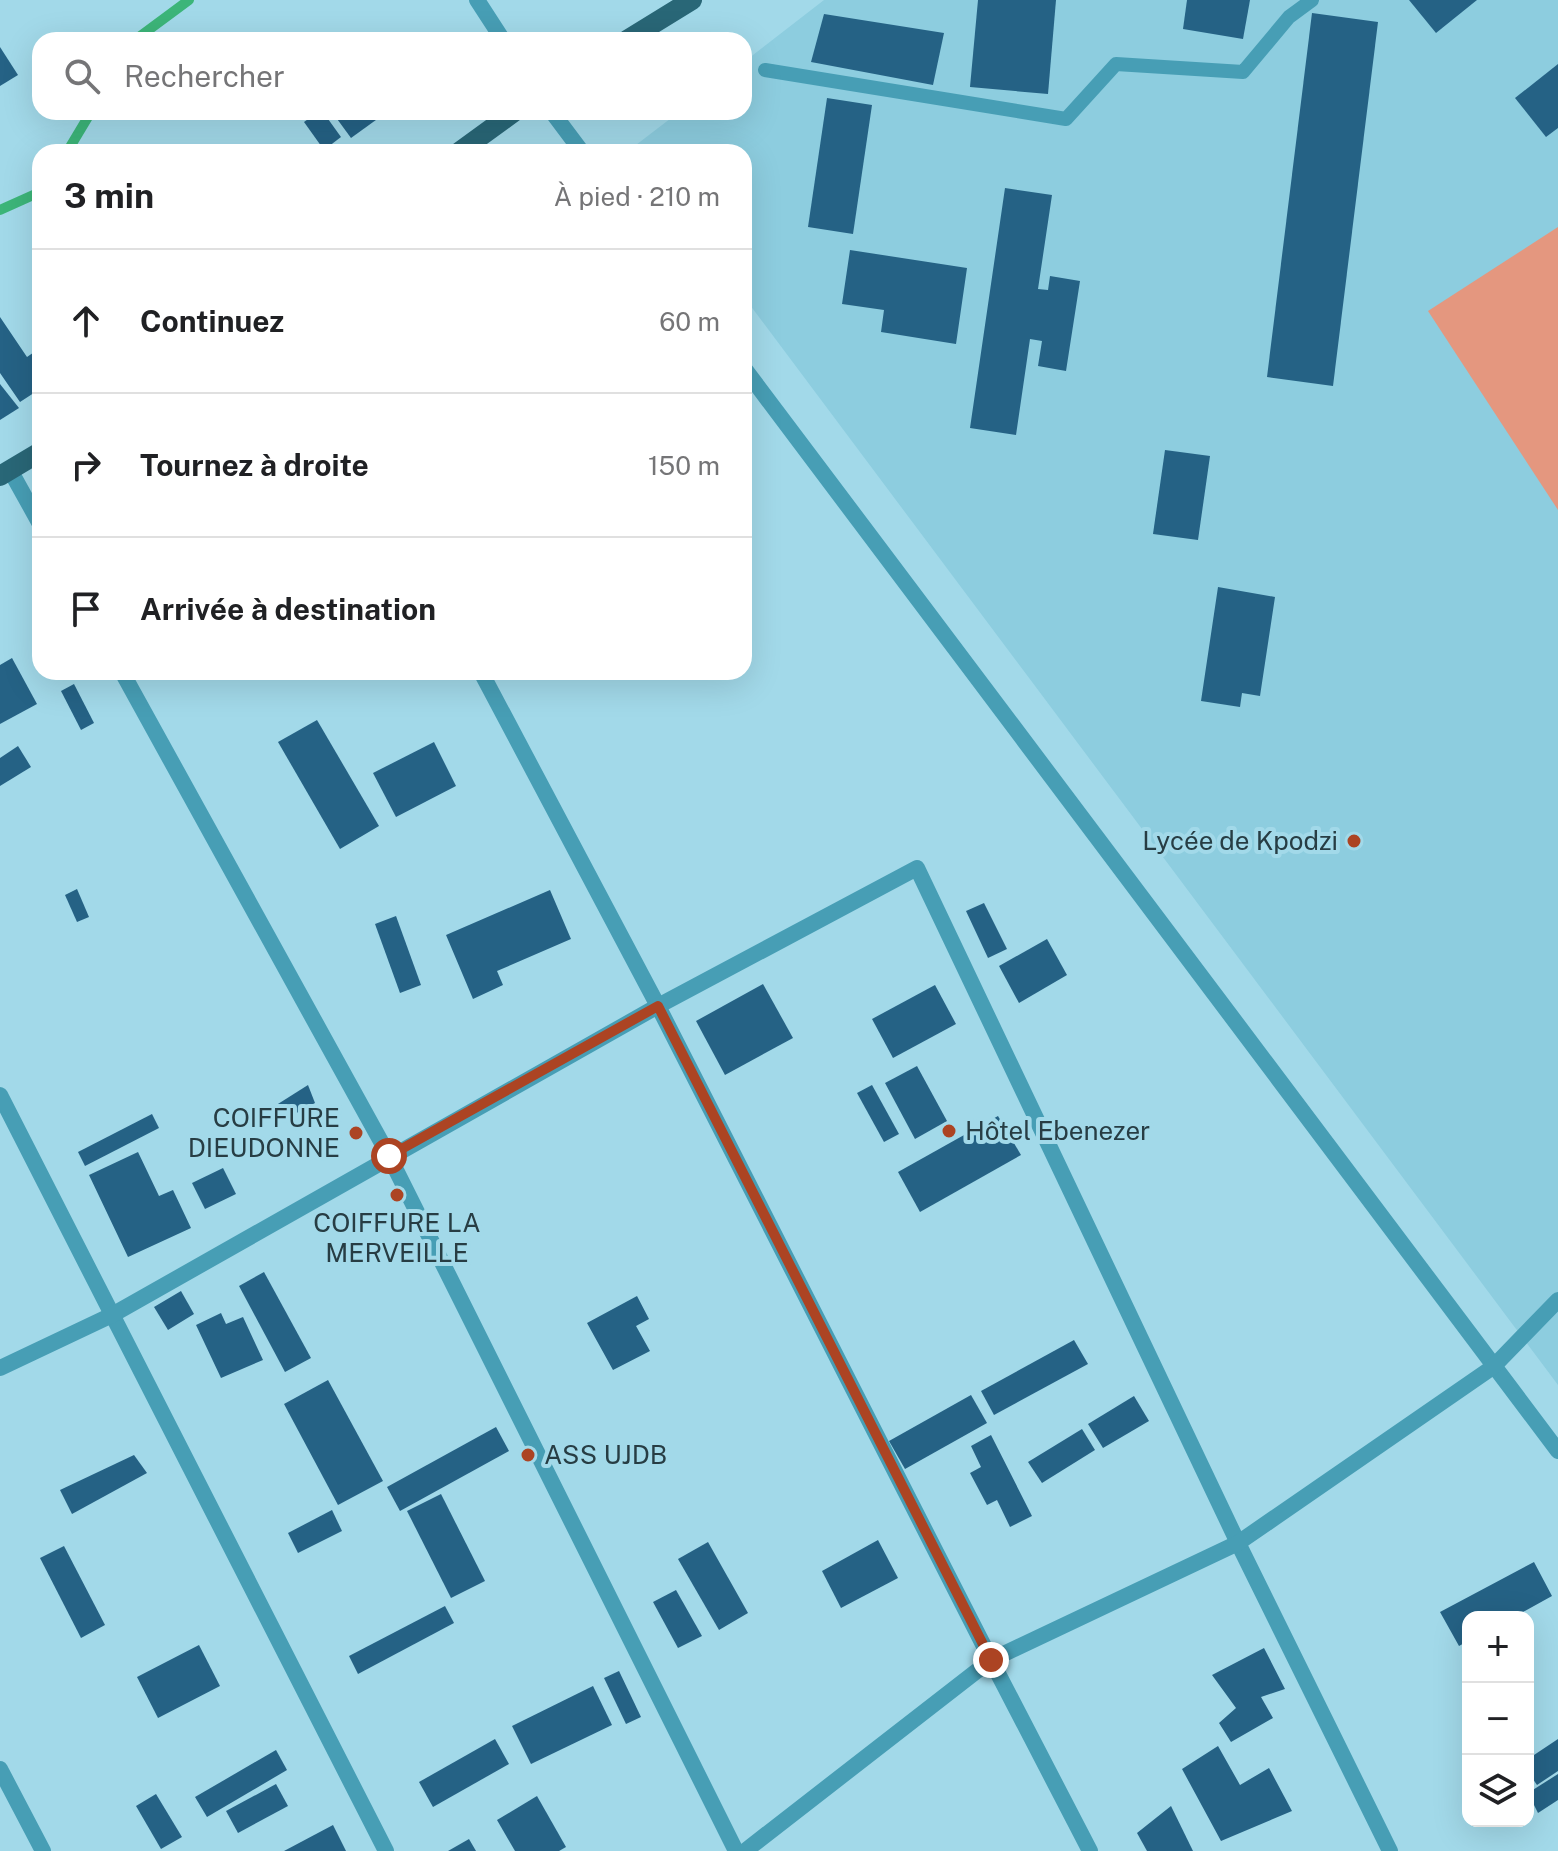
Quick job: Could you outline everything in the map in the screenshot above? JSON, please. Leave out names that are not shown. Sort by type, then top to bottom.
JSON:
[{"type":"main road","points":[[640,32],[692,0]]},
{"type":"main road","points":[[470,144],[503,120]]},
{"type":"main road","points":[[5,473],[32,457]]},
{"type":"street","points":[[477,0],[498,32]]},
{"type":"street","points":[[558,120],[576,144]]},
{"type":"street","points":[[752,379],[1558,1451]]},
{"type":"street","points":[[5,473],[32,512]]},
{"type":"street","points":[[126,680],[389,1156],[736,1851]]},
{"type":"street","points":[[485,680],[658,1006],[1090,1851]]},
{"type":"street","points":[[0,1368],[112,1315],[658,1006],[917,868],[1238,1543],[1390,1851]]},
{"type":"street","points":[[0,1095],[386,1851]]},
{"type":"street","points":[[745,1851],[991,1660],[1238,1543],[1493,1367],[1558,1300]]},
{"type":"street","points":[[0,1769],[43,1851]]},
{"type":"lane","points":[[765,70],[1066,119],[1116,64],[1243,72],[1289,17],[1312,0]]},
{"type":"shaded area","name":"Lycée de Kpodzi","points":[[824,0],[1558,0],[1558,1385],[752,308],[752,144],[637,144],[669,120],[752,120],[752,56]]},
{"type":"shaded area","points":[[1558,227],[1558,510],[1428,311]]},
{"type":"building","points":[[978,0],[1056,0],[1048,94],[970,87]]},
{"type":"building","points":[[1187,0],[1250,0],[1243,39],[1183,29]]},
{"type":"building","points":[[1409,0],[1477,0],[1436,33]]},
{"type":"building","points":[[1312,13],[1378,22],[1333,386],[1267,377]]},
{"type":"building","points":[[824,14],[944,33],[933,85],[811,62]]},
{"type":"building","points":[[0,47],[18,75],[0,86]]},
{"type":"building","points":[[1558,64],[1558,128],[1546,137],[1515,98]]},
{"type":"building","points":[[827,98],[872,105],[853,234],[808,227]]},
{"type":"building","points":[[329,120],[341,137],[332,144],[320,144],[304,122]]},
{"type":"building","points":[[338,120],[376,120],[351,138]]},
{"type":"building","points":[[1005,188],[1052,195],[1038,289],[1048,290],[1050,276],[1080,281],[1066,371],[1038,366],[1042,341],[1030,339],[1016,435],[970,428]]},
{"type":"building","points":[[850,250],[967,268],[956,344],[881,332],[884,310],[842,304]]},
{"type":"building","points":[[0,317],[27,357],[32,354],[32,394],[20,402],[0,373]]},
{"type":"building","points":[[0,384],[19,408],[0,420]]},
{"type":"building","points":[[1165,450],[1210,456],[1198,540],[1153,534]]},
{"type":"building","points":[[1218,587],[1275,597],[1260,696],[1242,693],[1240,707],[1201,701]]},
{"type":"building","points":[[12,658],[37,704],[0,724],[0,665]]},
{"type":"building","points":[[74,684],[94,723],[81,730],[61,691]]},
{"type":"building","points":[[317,720],[379,826],[340,849],[278,742]]},
{"type":"building","points":[[434,742],[456,786],[396,817],[373,773]]},
{"type":"building","points":[[18,746],[31,767],[0,786],[0,758]]},
{"type":"building","points":[[77,889],[89,917],[77,922],[65,895]]},
{"type":"building","points":[[550,890],[571,939],[497,971],[503,985],[473,999],[446,935]]},
{"type":"building","points":[[984,903],[1007,949],[988,958],[966,911]]},
{"type":"building","points":[[396,916],[421,985],[400,993],[375,924]]},
{"type":"building","points":[[1047,939],[1067,975],[1019,1003],[999,966]]},
{"type":"building","points":[[763,984],[793,1038],[725,1075],[696,1021]]},
{"type":"building","points":[[935,985],[956,1024],[893,1058],[872,1019]]},
{"type":"building","points":[[917,1066],[947,1121],[915,1139],[885,1083]]},
{"type":"building","points":[[308,1085],[315,1103],[278,1123],[270,1109]]},
{"type":"building","points":[[872,1085],[899,1134],[884,1142],[857,1093]]},
{"type":"building","points":[[152,1114],[159,1128],[85,1166],[78,1152]]},
{"type":"building","points":[[998,1116],[1021,1155],[920,1212],[898,1172]]},
{"type":"building","points":[[138,1152],[159,1196],[173,1190],[191,1228],[128,1257],[89,1175]]},
{"type":"building","points":[[223,1168],[236,1194],[205,1209],[192,1183]]},
{"type":"building","points":[[264,1272],[311,1358],[285,1372],[239,1286]]},
{"type":"building","points":[[181,1291],[194,1314],[168,1330],[154,1307]]},
{"type":"building","points":[[637,1296],[649,1319],[636,1326],[650,1351],[613,1370],[587,1323]]},
{"type":"building","points":[[221,1313],[226,1324],[243,1317],[263,1360],[221,1378],[196,1325]]},
{"type":"building","points":[[1074,1340],[1088,1364],[994,1415],[981,1391]]},
{"type":"building","points":[[328,1380],[383,1481],[338,1505],[284,1404]]},
{"type":"building","points":[[971,1395],[987,1423],[905,1469],[889,1441]]},
{"type":"building","points":[[1134,1396],[1149,1421],[1103,1448],[1088,1424]]},
{"type":"building","points":[[496,1427],[509,1451],[400,1511],[387,1487]]},
{"type":"building","points":[[1082,1429],[1095,1450],[1042,1483],[1028,1462]]},
{"type":"building","points":[[991,1435],[1032,1516],[1010,1527],[997,1500],[987,1505],[970,1473],[981,1467],[971,1446]]},
{"type":"building","points":[[134,1455],[147,1473],[72,1514],[60,1490]]},
{"type":"building","points":[[441,1494],[485,1581],[451,1598],[407,1511]]},
{"type":"building","points":[[332,1510],[342,1531],[298,1553],[288,1533]]},
{"type":"building","points":[[878,1540],[898,1578],[841,1608],[822,1571]]},
{"type":"building","points":[[708,1542],[748,1613],[719,1630],[678,1559]]},
{"type":"building","points":[[64,1546],[105,1625],[81,1638],[40,1558]]},
{"type":"building","points":[[1534,1562],[1552,1596],[1525,1611],[1462,1611],[1462,1644],[1459,1646],[1440,1612]]},
{"type":"building","points":[[676,1590],[702,1636],[678,1648],[653,1602]]},
{"type":"building","points":[[445,1606],[454,1623],[358,1674],[349,1656]]},
{"type":"building","points":[[199,1645],[220,1686],[158,1718],[137,1677]]},
{"type":"building","points":[[1264,1648],[1285,1689],[1261,1697],[1273,1718],[1231,1742],[1219,1723],[1236,1708],[1212,1675]]},
{"type":"building","points":[[619,1671],[641,1717],[626,1724],[604,1678]]},
{"type":"building","points":[[593,1686],[612,1725],[531,1764],[512,1726]]},
{"type":"building","points":[[495,1739],[509,1764],[433,1807],[419,1782]]},
{"type":"building","points":[[1558,1739],[1558,1771],[1537,1785],[1534,1781],[1534,1755]]},
{"type":"building","points":[[1218,1746],[1240,1785],[1269,1768],[1292,1811],[1221,1841],[1182,1769]]},
{"type":"building","points":[[276,1750],[287,1770],[207,1817],[195,1797]]},
{"type":"building","points":[[1558,1774],[1558,1800],[1538,1813],[1534,1805],[1534,1789]]},
{"type":"building","points":[[276,1784],[288,1806],[238,1833],[226,1811]]},
{"type":"building","points":[[156,1794],[182,1837],[161,1849],[136,1806]]},
{"type":"building","points":[[537,1796],[566,1847],[559,1851],[515,1851],[497,1820]]},
{"type":"building","points":[[1171,1806],[1193,1851],[1147,1851],[1137,1833]]},
{"type":"building","points":[[333,1825],[346,1851],[284,1851]]},
{"type":"building","points":[[469,1839],[476,1851],[448,1851]]},
{"type":"waterway","points":[[146,32],[189,0]]},
{"type":"waterway","points":[[72,144],[86,120]]},
{"type":"waterway","points":[[0,210],[32,196]]},
{"type":"place","name":"Lycée de Kpodzi","points":[[1354,841]]},
{"type":"place","name":"Hôtel Ebenezer","points":[[949,1131]]},
{"type":"place","name":"COIFFURE DIEUDONNE","points":[[356,1133]]},
{"type":"place","name":"COIFFURE LA MERVEILLE","points":[[397,1195]]},
{"type":"place","name":"ASS UJDB","points":[[528,1455]]},
{"type":"route","points":[[389,1156],[658,1006],[991,1660]]}]
